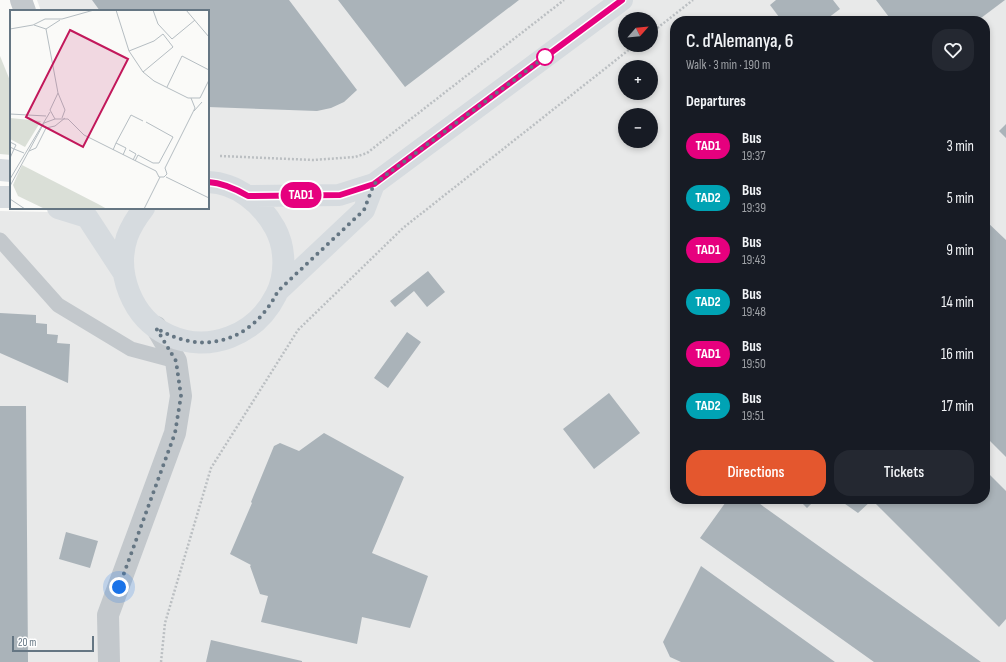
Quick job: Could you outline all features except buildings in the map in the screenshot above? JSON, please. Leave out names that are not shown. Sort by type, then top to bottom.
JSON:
[{"type":"street","points":[[21,0],[25,10]]},
{"type":"street","points":[[248,196],[340,195],[374,184],[622,0]]},
{"type":"street","points":[[0,170],[10,171]]},
{"type":"street","points":[[156,328],[168,334],[193,342],[220,341],[244,331],[255,323],[272,303],[278,291],[282,276],[283,261],[277,232],[270,218],[260,206],[248,196],[224,184],[209,182]]},
{"type":"street","points":[[278,291],[364,210],[374,184]]},
{"type":"street","points":[[0,196],[10,197]]},
{"type":"street","points":[[61,209],[87,218],[124,272]]},
{"type":"street","points":[[109,662],[108,615],[175,433],[181,396],[176,361],[156,328],[134,303],[127,288],[123,254],[127,237],[134,220],[143,209]]},
{"type":"lane","points":[[0,196],[0,208]]},
{"type":"lane","points":[[0,240],[58,305],[131,349],[176,361]]},
{"type":"path","points":[[216,156],[314,160],[354,157],[367,153],[564,0]]},
{"type":"path","points":[[672,16],[693,0]]},
{"type":"path","points":[[658,27],[670,18]]},
{"type":"path","points":[[161,662],[165,623],[211,468],[298,330],[403,228],[626,52]]},
{"type":"shaded area","points":[[37,0],[1006,0],[1006,662],[0,662],[0,211],[48,212],[65,209],[209,209],[209,10],[41,10]]},
{"type":"shaded area","points":[[0,56],[10,81],[10,155],[0,154]]},
{"type":"bus line","name":"TAD1","points":[[209,182],[224,184],[248,196],[340,195],[374,184],[622,0]]},
{"type":"route","points":[[119,587],[175,433],[181,396],[176,361],[156,328],[180,339],[193,342],[220,341],[244,331],[264,314],[278,291],[364,210],[374,184],[545,57]]}]
